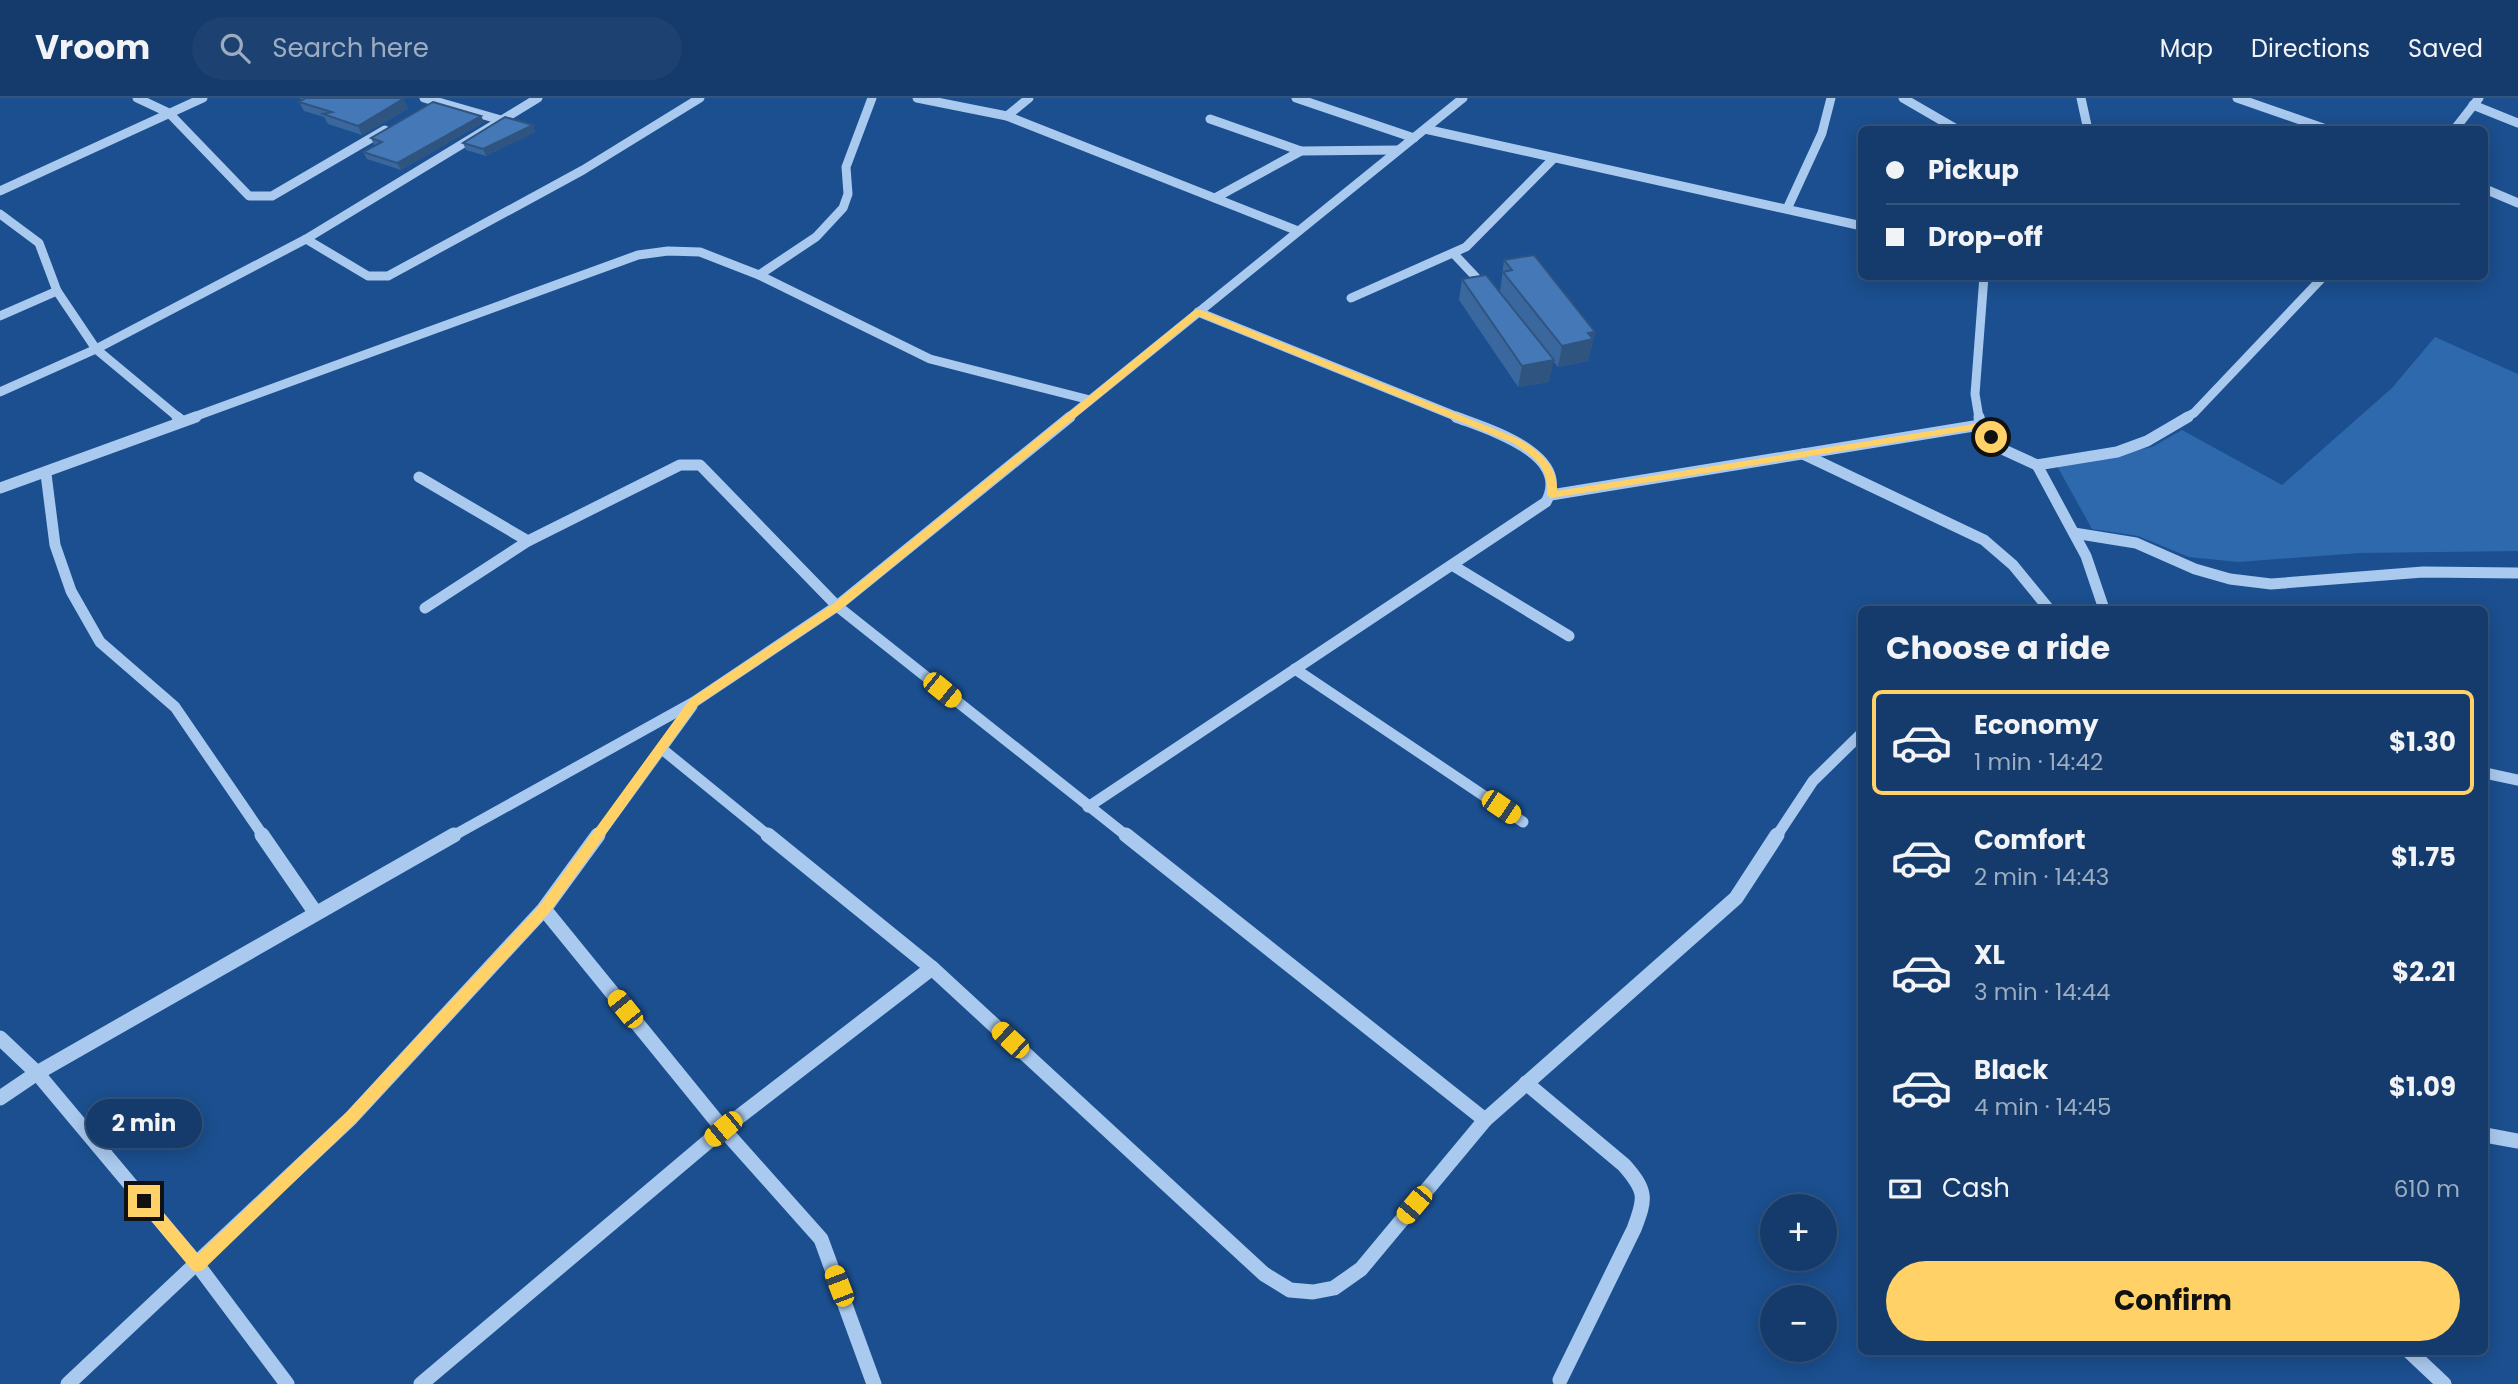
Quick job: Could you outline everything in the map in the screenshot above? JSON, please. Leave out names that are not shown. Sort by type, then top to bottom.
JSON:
[{"type":"street","points":[[137,98],[169,113],[255,198],[272,196],[388,128]]},
{"type":"street","points":[[0,191],[203,98]]},
{"type":"street","points":[[424,98],[501,120]]},
{"type":"street","points":[[0,393],[96,349],[306,239],[538,98]]},
{"type":"street","points":[[306,239],[368,276],[388,276],[583,170],[700,98]]},
{"type":"street","points":[[759,275],[816,237],[843,208],[848,194],[846,167],[872,98]]},
{"type":"street","points":[[917,98],[1007,116],[1298,230]]},
{"type":"street","points":[[1007,116],[1029,98]]},
{"type":"street","points":[[1296,98],[1414,138]]},
{"type":"street","points":[[0,1098],[37,1073],[315,912],[694,702],[837,606],[1463,98]]},
{"type":"street","points":[[1787,209],[1822,133],[1831,98]]},
{"type":"street","points":[[1903,98],[1951,126]]},
{"type":"street","points":[[2081,98],[2087,126]]},
{"type":"street","points":[[2236,98],[2317,126]]},
{"type":"street","points":[[423,108],[435,101]]},
{"type":"street","points":[[2457,126],[2476,102],[2518,123]]},
{"type":"street","points":[[1210,119],[1301,151],[1399,150]]},
{"type":"street","points":[[1425,129],[1858,225]]},
{"type":"street","points":[[1215,198],[1301,151]]},
{"type":"street","points":[[1351,298],[1466,247],[1554,158]]},
{"type":"street","points":[[2488,190],[2518,203]]},
{"type":"street","points":[[0,214],[39,243],[57,291],[96,349],[182,421]]},
{"type":"street","points":[[0,488],[46,474],[182,421],[638,255],[668,251],[700,252],[759,275],[930,359],[1090,400]]},
{"type":"street","points":[[1454,254],[1496,299]]},
{"type":"street","points":[[1984,280],[1975,394],[1980,425],[2002,449],[2037,465],[2117,452],[2147,441],[2194,413],[2320,280]]},
{"type":"street","points":[[0,316],[57,291]]},
{"type":"street","points":[[1088,807],[1546,502],[1551,495],[1552,484],[1543,462],[1537,454],[1516,441],[1198,312]]},
{"type":"street","points":[[1551,495],[1980,425]]},
{"type":"street","points":[[1803,454],[1984,540],[2013,565],[2047,606]]},
{"type":"street","points":[[425,608],[528,541],[680,465],[691,463],[700,466],[837,606],[1485,1120]]},
{"type":"street","points":[[2037,465],[2098,583],[2104,606]]},
{"type":"street","points":[[46,474],[55,545],[71,591],[100,642],[175,707],[315,912]]},
{"type":"street","points":[[419,477],[528,541]]},
{"type":"street","points":[[2074,533],[2136,543],[2194,569],[2230,579],[2271,584],[2423,572],[2518,573]]},
{"type":"street","points":[[1452,565],[1569,636]]},
{"type":"street","points":[[1295,670],[1523,822]]},
{"type":"street","points":[[68,1384],[351,1118],[544,909],[694,702]]},
{"type":"street","points":[[662,749],[932,968],[1264,1274],[1290,1290],[1313,1292],[1334,1289],[1361,1269],[1485,1120],[1736,898],[1813,781],[1858,737]]},
{"type":"street","points":[[2488,774],[2518,780]]},
{"type":"street","points":[[544,909],[723,1129],[821,1240],[874,1384]]},
{"type":"street","points":[[421,1384],[723,1129],[932,968]]},
{"type":"street","points":[[0,1038],[37,1073],[197,1264],[288,1384]]},
{"type":"street","points":[[1526,1083],[1626,1166],[1643,1189],[1644,1203],[1634,1228],[1560,1381]]},
{"type":"street","points":[[2488,1136],[2518,1141]]},
{"type":"street","points":[[2413,1355],[2444,1384]]},
{"type":"shaded area","points":[[2435,337],[2518,374],[2518,551],[2360,553],[2238,562],[2189,557],[2138,536],[2092,529],[2057,466],[2152,447],[2182,430],[2282,485],[2392,388]]},
{"type":"building","points":[[306,98],[403,99],[358,126],[323,114],[332,112],[299,102]]},
{"type":"building","points":[[433,102],[481,116],[397,163],[363,152],[382,142],[371,138]]},
{"type":"building","points":[[505,117],[533,125],[483,149],[463,143]]},
{"type":"building","points":[[1534,255],[1595,332],[1588,333],[1593,339],[1562,346],[1503,272],[1512,270],[1504,260]]},
{"type":"building","points":[[1486,275],[1554,360],[1522,366],[1462,279]]},
{"type":"route","points":[[144,1201],[197,1264],[351,1118],[544,909],[694,702],[837,606],[1198,312],[1516,441],[1537,454],[1543,462],[1552,484],[1551,495],[1980,425],[1991,437]]}]
